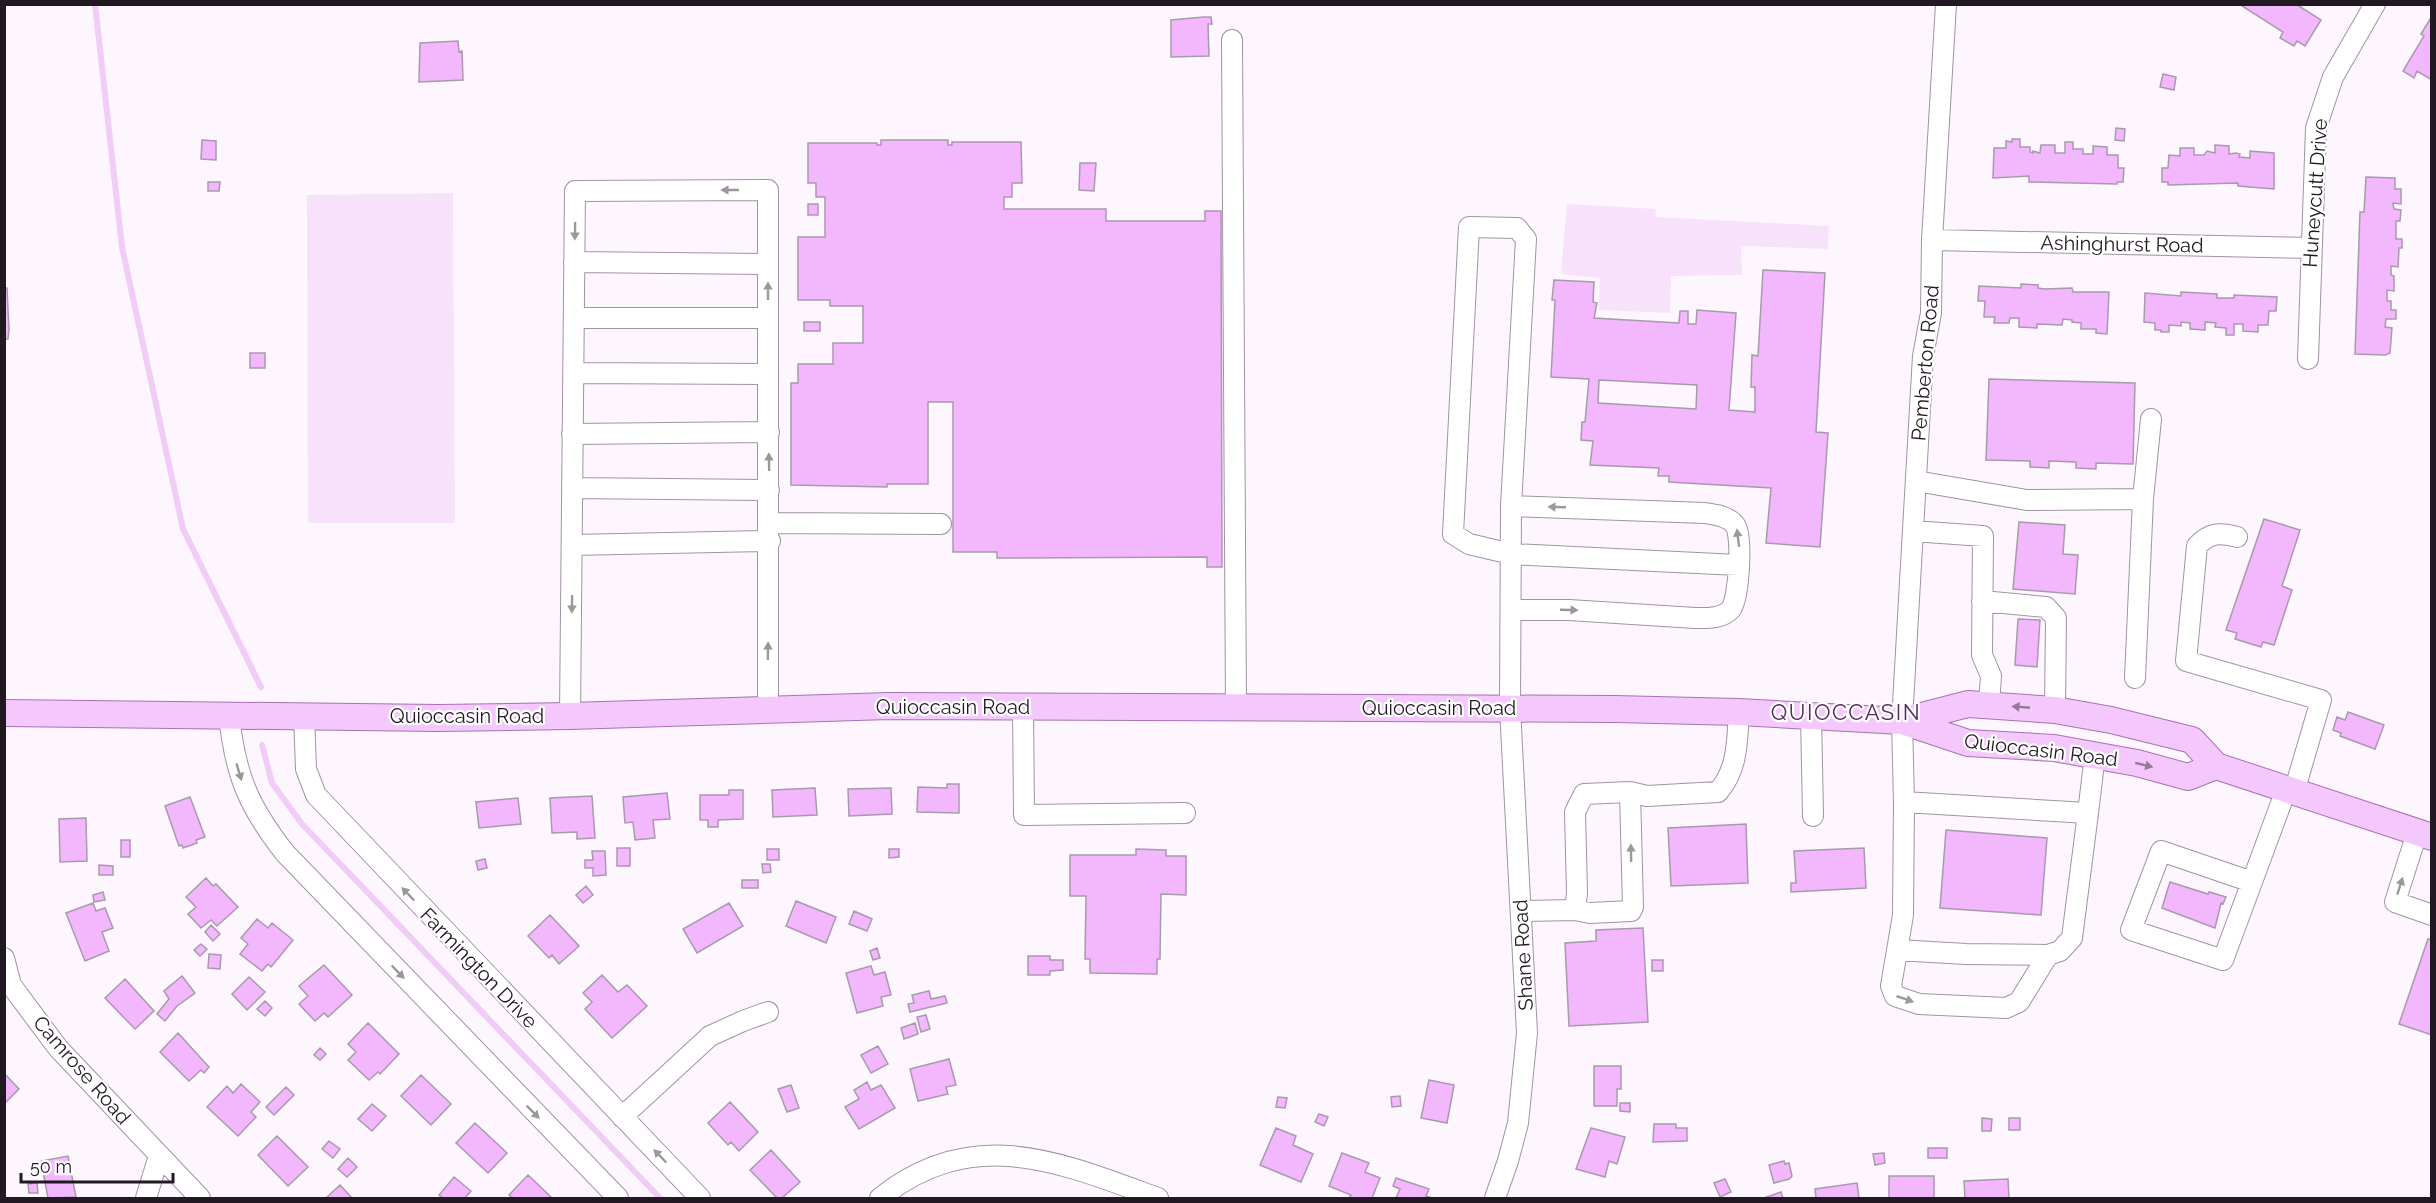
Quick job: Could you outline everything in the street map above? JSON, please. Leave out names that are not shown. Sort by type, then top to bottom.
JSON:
[{"type":"main road","name":"Quioccasin Road","points":[[1902,721],[1968,704],[2055,710],[2110,720],[2193,740],[2216,766],[2424,835]]},
{"type":"main road","name":"Quioccasin Road","points":[[4,713],[439,718],[889,706],[1510,708],[1738,712],[1902,721],[1968,743],[2054,748],[2137,763],[2188,777],[2216,766]]},
{"type":"street","name":"Pemberton Road","points":[[1946,4],[1932,240],[1931,313],[1923,356],[1902,721],[1903,915],[1891,986],[1896,996],[1919,1004],[2006,1008],[2019,1002],[2048,955]]},
{"type":"street","name":"Huneycutt Drive","points":[[2308,358],[2314,149],[2321,108],[2333,77],[2375,4]]},
{"type":"street","points":[[1232,40],[1236,707]]},
{"type":"street","points":[[570,716],[575,191],[768,190],[770,532],[768,709]]},
{"type":"street","name":"Shane Road","points":[[1495,1198],[1508,1161],[1522,1092],[1527,1033],[1510,708],[1511,610],[1511,554],[1511,506],[1526,240],[1517,228],[1469,227],[1453,534],[1469,544],[1511,554]]},
{"type":"street","name":"Ashinghurst Road","points":[[1932,240],[2311,248]]},
{"type":"street","points":[[574,262],[768,264]]},
{"type":"street","points":[[574,318],[768,318]]},
{"type":"street","points":[[574,373],[768,374]]},
{"type":"street","points":[[2135,678],[2143,499],[2151,419]]},
{"type":"street","points":[[572,434],[768,432]]},
{"type":"street","points":[[1916,481],[2027,500],[2143,499]]},
{"type":"street","points":[[572,488],[769,490]]},
{"type":"street","points":[[1511,506],[1718,515],[1733,523],[1737,529],[1738,565],[1735,600],[1731,609],[1723,615],[1712,618],[1569,610],[1511,610]]},
{"type":"street","points":[[572,545],[941,524]]},
{"type":"street","points":[[1913,531],[1983,536],[1982,656],[1991,676],[1989,704]]},
{"type":"street","points":[[2236,537],[2224,533],[2213,534],[2197,546],[2186,662],[2321,700],[2290,791],[2223,960],[2131,930],[2161,851],[2252,882]]},
{"type":"street","points":[[1511,554],[1738,565]]},
{"type":"street","points":[[1982,601],[2046,608],[2056,618],[2055,710]]},
{"type":"street","points":[[1023,706],[1024,815],[1185,813]]},
{"type":"street","points":[[1575,910],[1577,893],[1575,812],[1584,794],[1630,792],[1647,796],[1718,792],[1732,771],[1736,757],[1738,712]]},
{"type":"street","points":[[230,715],[233,749],[239,775],[251,805],[285,853],[618,1198]]},
{"type":"street","name":"Farmington Drive","points":[[304,715],[306,769],[316,795],[700,1198]]},
{"type":"street","points":[[1811,716],[1813,816]]},
{"type":"street","points":[[1897,950],[2048,955],[2060,951],[2072,938],[2095,755]]},
{"type":"street","points":[[1522,911],[1575,910],[1590,913],[1631,911],[1633,907],[1630,792]]},
{"type":"street","points":[[1904,802],[2088,813]]},
{"type":"street","points":[[2424,835],[2394,902],[2432,915]]},
{"type":"street","name":"Camrose Road","points":[[4,958],[11,985],[58,1048],[200,1198]]},
{"type":"street","points":[[622,1117],[710,1036],[768,1012]]},
{"type":"street","points":[[879,1198],[894,1187],[952,1161],[979,1156],[1006,1155],[1041,1159],[1158,1198]]},
{"type":"street","points":[[146,1198],[159,1156]]},
{"type":"shaded area","points":[[453,193],[455,523],[308,523],[307,195]]},
{"type":"shaded area","points":[[1567,204],[1656,209],[1655,217],[1829,226],[1828,249],[1741,246],[1742,275],[1671,276],[1670,313],[1599,310],[1600,278],[1561,274]]},
{"type":"building","points":[[2239,4],[2296,4],[2321,20],[2305,46],[2297,41],[2294,46],[2280,38],[2283,32]]},
{"type":"building","points":[[2432,16],[2432,80],[2417,71],[2414,78],[2403,71],[2424,36],[2421,34]]},
{"type":"building","points":[[1211,17],[1212,24],[1208,24],[1209,56],[1171,57],[1171,20]]},
{"type":"building","points":[[458,41],[459,52],[462,51],[463,80],[419,82],[420,43]]},
{"type":"building","points":[[2163,74],[2176,77],[2174,90],[2160,87]]},
{"type":"building","points":[[2116,128],[2125,129],[2124,141],[2115,140]]},
{"type":"building","points":[[2012,139],[2020,139],[2020,147],[2030,147],[2030,152],[2033,153],[2033,151],[2040,153],[2041,145],[2055,145],[2055,153],[2065,153],[2065,142],[2073,142],[2073,149],[2083,149],[2083,154],[2093,154],[2093,146],[2107,147],[2107,155],[2118,155],[2118,168],[2124,168],[2123,182],[2117,182],[2117,184],[2029,182],[2029,176],[1993,178],[1994,148],[2006,148],[2006,141],[2012,142]]},
{"type":"building","points":[[202,140],[216,141],[216,160],[201,159]]},
{"type":"building","points":[[881,140],[948,140],[948,145],[952,145],[952,142],[1021,142],[1022,183],[1012,183],[1012,197],[1004,197],[1004,209],[1106,209],[1106,221],[1205,221],[1205,211],[1221,211],[1222,567],[1207,567],[1207,557],[997,558],[997,552],[953,552],[953,402],[928,402],[928,484],[887,484],[887,487],[791,485],[791,383],[798,383],[798,364],[833,364],[833,343],[863,343],[863,306],[830,306],[830,300],[798,300],[798,237],[825,237],[825,197],[816,197],[816,183],[808,183],[808,143],[877,143],[881,145]]},
{"type":"building","points":[[2215,145],[2229,146],[2229,154],[2240,154],[2239,157],[2250,158],[2250,151],[2274,153],[2274,189],[2238,186],[2238,183],[2168,185],[2168,182],[2162,182],[2162,168],[2168,168],[2169,155],[2180,156],[2180,148],[2194,148],[2194,155],[2204,155],[2207,151],[2215,153]]},
{"type":"building","points":[[1080,163],[1096,163],[1094,191],[1079,190]]},
{"type":"building","points":[[2366,177],[2395,178],[2395,189],[2401,189],[2401,204],[2393,203],[2394,209],[2401,210],[2400,221],[2396,221],[2396,239],[2402,239],[2402,248],[2399,248],[2398,267],[2391,266],[2394,291],[2387,290],[2387,301],[2391,301],[2391,310],[2396,310],[2396,319],[2386,319],[2385,327],[2392,328],[2390,353],[2385,355],[2355,354],[2360,212],[2364,212]]},
{"type":"building","points":[[208,182],[220,182],[219,191],[208,191]]},
{"type":"building","points":[[808,204],[818,204],[818,215],[808,215]]},
{"type":"building","points":[[1763,270],[1825,273],[1816,432],[1828,433],[1820,547],[1766,543],[1771,488],[1669,482],[1669,476],[1658,476],[1659,468],[1590,465],[1593,441],[1581,440],[1589,379],[1551,377],[1554,280],[1594,282],[1593,302],[1597,303],[1594,318],[1679,323],[1680,311],[1688,311],[1688,324],[1696,324],[1697,310],[1736,313],[1729,410],[1755,412],[1755,387],[1751,387],[1752,355],[1758,356]],"holes":[[[1599,380],[1697,385],[1696,409],[1598,403]]]},
{"type":"building","points":[[2021,284],[2038,285],[2038,288],[2044,289],[2072,288],[2073,292],[2109,292],[2107,334],[2096,333],[2096,329],[2081,329],[2081,323],[2072,322],[2072,320],[2063,319],[2062,325],[2037,324],[2037,328],[2019,327],[2019,318],[2010,318],[2009,323],[1994,323],[1995,317],[1984,317],[1985,301],[1978,301],[1979,286],[2021,288]]},
{"type":"building","points":[[4,288],[7,288],[8,339],[4,339]]},
{"type":"building","points":[[2181,292],[2217,294],[2217,298],[2234,298],[2234,295],[2277,297],[2276,311],[2269,311],[2268,325],[2258,325],[2258,332],[2243,331],[2243,324],[2234,324],[2234,335],[2226,335],[2226,328],[2215,327],[2216,323],[2205,322],[2205,330],[2190,329],[2190,323],[2181,322],[2181,326],[2169,325],[2169,332],[2161,332],[2161,330],[2155,330],[2155,323],[2144,322],[2145,293],[2181,296]]},
{"type":"building","points":[[804,322],[820,322],[820,331],[804,331]]},
{"type":"building","points":[[250,353],[265,353],[265,368],[250,368]]},
{"type":"building","points":[[1989,379],[2135,383],[2133,464],[2096,463],[2096,469],[2076,468],[2076,462],[2049,461],[2049,468],[2030,467],[2030,461],[1986,460]]},
{"type":"building","points":[[2264,519],[2300,530],[2282,586],[2292,590],[2274,645],[2263,642],[2261,647],[2235,639],[2237,633],[2226,630]]},
{"type":"building","points":[[2019,522],[2065,525],[2063,554],[2078,555],[2075,594],[2013,589]]},
{"type":"building","points":[[2018,619],[2040,620],[2037,667],[2015,665]]},
{"type":"building","points":[[2348,712],[2384,725],[2375,749],[2340,736],[2341,733],[2333,730],[2337,717],[2345,720]]},
{"type":"building","points":[[947,784],[959,784],[959,813],[917,812],[918,787],[947,788]]},
{"type":"building","points":[[815,788],[817,815],[773,817],[772,790]]},
{"type":"building","points":[[891,788],[892,814],[849,816],[848,789]]},
{"type":"building","points":[[729,790],[743,790],[743,819],[718,820],[718,827],[708,827],[708,820],[700,820],[700,795],[729,795]]},
{"type":"building","points":[[667,793],[670,819],[653,820],[655,838],[635,840],[633,822],[625,823],[623,797]]},
{"type":"building","points":[[592,796],[595,838],[577,839],[577,832],[552,833],[550,798]]},
{"type":"building","points":[[190,797],[205,837],[183,848],[182,845],[179,846],[165,806]]},
{"type":"building","points":[[518,798],[521,824],[479,828],[476,802]]},
{"type":"building","points":[[86,818],[87,861],[60,862],[59,819]]},
{"type":"building","points":[[1746,824],[1748,883],[1671,886],[1668,828]]},
{"type":"building","points":[[1946,830],[2047,838],[2041,915],[1940,908]]},
{"type":"building","points":[[121,840],[130,840],[130,857],[121,857]]},
{"type":"building","points":[[617,848],[630,848],[630,866],[617,866]]},
{"type":"building","points":[[1864,848],[1866,888],[1791,892],[1791,883],[1796,883],[1794,851]]},
{"type":"building","points":[[767,849],[779,849],[779,860],[767,860]]},
{"type":"building","points":[[889,849],[899,849],[899,857],[889,858]]},
{"type":"building","points":[[1136,849],[1166,850],[1166,856],[1186,856],[1186,895],[1161,894],[1160,959],[1157,959],[1157,974],[1090,973],[1090,959],[1085,959],[1086,896],[1070,896],[1070,855],[1136,855]]},
{"type":"building","points":[[592,851],[605,851],[606,875],[593,876],[593,868],[585,868],[585,860],[593,860]]},
{"type":"building","points":[[485,859],[487,868],[478,870],[476,861]]},
{"type":"building","points":[[762,864],[770,864],[771,872],[763,873]]},
{"type":"building","points":[[99,865],[113,866],[113,875],[99,875]]},
{"type":"building","points":[[206,878],[213,886],[216,884],[238,907],[217,926],[211,920],[201,928],[188,914],[196,907],[186,897]]},
{"type":"building","points":[[742,880],[758,880],[758,888],[742,888]]},
{"type":"building","points":[[2170,882],[2226,897],[2223,904],[2221,903],[2215,928],[2162,908]]},
{"type":"building","points":[[586,886],[593,895],[583,903],[576,895]]},
{"type":"building","points":[[103,892],[105,900],[94,902],[93,895]]},
{"type":"building","points":[[796,901],[836,917],[826,943],[786,926]]},
{"type":"building","points":[[93,903],[96,911],[105,908],[113,928],[102,932],[109,951],[85,961],[66,913]]},
{"type":"building","points":[[729,903],[743,926],[697,953],[683,929]]},
{"type":"building","points":[[854,911],[872,919],[867,931],[849,924]]},
{"type":"building","points":[[550,915],[579,946],[559,964],[552,955],[549,958],[528,936]]},
{"type":"building","points":[[257,919],[268,928],[272,923],[293,940],[271,967],[268,964],[262,971],[240,954],[248,944],[241,938]]},
{"type":"building","points":[[211,925],[220,934],[213,941],[205,932]]},
{"type":"building","points":[[1643,928],[1648,1022],[1569,1026],[1565,943],[1596,941],[1596,930]]},
{"type":"building","points":[[2428,939],[2432,940],[2432,1035],[2399,1024]]},
{"type":"building","points":[[201,944],[207,949],[200,956],[194,950]]},
{"type":"building","points":[[877,948],[880,958],[873,960],[870,951]]},
{"type":"building","points":[[209,954],[221,955],[220,969],[208,968]]},
{"type":"building","points":[[1028,956],[1050,956],[1050,960],[1063,960],[1063,970],[1050,971],[1050,975],[1028,975]]},
{"type":"building","points":[[1652,960],[1663,960],[1663,971],[1652,971]]},
{"type":"building","points":[[324,965],[352,995],[328,1017],[324,1013],[315,1021],[299,1004],[308,996],[299,986]]},
{"type":"building","points":[[871,966],[874,975],[885,972],[891,995],[881,997],[883,1006],[857,1013],[846,973]]},
{"type":"building","points":[[602,975],[618,992],[627,985],[647,1006],[612,1038],[585,1009],[592,1002],[583,993]]},
{"type":"building","points":[[182,976],[195,993],[177,1006],[165,1021],[157,1014],[169,999],[164,991]]},
{"type":"building","points":[[249,977],[265,992],[247,1010],[232,994]]},
{"type":"building","points":[[125,979],[154,1011],[135,1029],[105,998]]},
{"type":"building","points":[[929,991],[931,999],[945,996],[947,1003],[910,1012],[908,1004],[914,1003],[912,995]]},
{"type":"building","points":[[265,1001],[272,1008],[265,1016],[257,1009]]},
{"type":"building","points":[[926,1015],[930,1029],[921,1032],[917,1017]]},
{"type":"building","points":[[368,1023],[399,1054],[380,1074],[378,1072],[369,1080],[348,1060],[356,1052],[348,1044]]},
{"type":"building","points":[[915,1023],[918,1034],[904,1039],[901,1028]]},
{"type":"building","points":[[178,1033],[209,1067],[204,1073],[201,1070],[189,1081],[160,1052]]},
{"type":"building","points":[[878,1046],[888,1064],[871,1073],[861,1055]]},
{"type":"building","points":[[320,1048],[326,1054],[320,1060],[314,1055]]},
{"type":"building","points":[[949,1059],[956,1085],[946,1087],[948,1094],[918,1101],[910,1069]]},
{"type":"building","points":[[1594,1066],[1621,1066],[1621,1089],[1617,1089],[1617,1106],[1594,1106]]},
{"type":"building","points":[[4,1073],[19,1089],[4,1104]]},
{"type":"building","points":[[421,1075],[451,1104],[431,1125],[401,1096]]},
{"type":"building","points":[[1429,1080],[1454,1085],[1447,1123],[1421,1118]]},
{"type":"building","points":[[867,1082],[871,1090],[881,1085],[895,1108],[859,1129],[845,1107],[859,1099],[854,1090]]},
{"type":"building","points":[[241,1084],[260,1102],[251,1112],[256,1117],[238,1136],[207,1107],[227,1086],[233,1093]]},
{"type":"building","points":[[791,1085],[799,1108],[787,1112],[778,1089]]},
{"type":"building","points":[[286,1087],[294,1095],[274,1115],[266,1107]]},
{"type":"building","points":[[1400,1096],[1401,1106],[1392,1107],[1391,1097]]},
{"type":"building","points":[[1278,1097],[1287,1098],[1285,1108],[1276,1107]]},
{"type":"building","points":[[730,1102],[758,1132],[739,1151],[731,1142],[728,1145],[708,1123]]},
{"type":"building","points":[[1620,1103],[1630,1103],[1630,1112],[1620,1111]]},
{"type":"building","points":[[372,1104],[386,1116],[372,1131],[358,1119]]},
{"type":"building","points":[[1319,1114],[1328,1117],[1324,1126],[1315,1122]]},
{"type":"building","points":[[1982,1118],[1992,1119],[1991,1131],[1982,1131]]},
{"type":"building","points":[[2009,1118],[2020,1118],[2020,1130],[2009,1130]]},
{"type":"building","points":[[475,1123],[507,1153],[488,1173],[456,1143]]},
{"type":"building","points":[[1654,1124],[1676,1124],[1676,1128],[1687,1128],[1687,1141],[1653,1142]]},
{"type":"building","points":[[1276,1128],[1296,1136],[1293,1145],[1313,1154],[1301,1182],[1260,1165]]},
{"type":"building","points":[[1591,1128],[1625,1137],[1617,1164],[1609,1161],[1605,1177],[1576,1169]]},
{"type":"building","points":[[277,1136],[308,1167],[288,1186],[258,1155]]},
{"type":"building","points":[[329,1141],[340,1149],[333,1158],[322,1149]]},
{"type":"building","points":[[1928,1148],[1947,1148],[1947,1158],[1928,1158]]},
{"type":"building","points":[[771,1150],[800,1182],[782,1198],[777,1198],[750,1170]]},
{"type":"building","points":[[1342,1153],[1369,1163],[1365,1172],[1380,1178],[1372,1198],[1349,1198],[1351,1195],[1329,1186]]},
{"type":"building","points":[[1884,1153],[1885,1163],[1875,1165],[1873,1154]]},
{"type":"building","points":[[68,1156],[76,1197],[48,1198],[41,1161]]},
{"type":"building","points":[[348,1158],[357,1167],[347,1177],[338,1169]]},
{"type":"building","points":[[1784,1161],[1785,1164],[1789,1163],[1792,1176],[1774,1183],[1769,1165]]},
{"type":"building","points":[[528,1175],[552,1198],[513,1198],[509,1195]]},
{"type":"building","points":[[1889,1176],[1934,1176],[1934,1198],[1889,1198]]},
{"type":"building","points":[[454,1177],[471,1191],[465,1198],[443,1198],[439,1195]]},
{"type":"building","points":[[1396,1178],[1429,1189],[1426,1196],[1432,1198],[1396,1198],[1400,1189],[1393,1186]]},
{"type":"building","points":[[1725,1179],[1731,1192],[1720,1197],[1714,1183]]},
{"type":"building","points":[[2008,1179],[2009,1198],[1965,1198],[1964,1181]]},
{"type":"building","points":[[37,1183],[38,1193],[29,1193],[28,1184]]},
{"type":"building","points":[[1857,1183],[1859,1198],[1816,1198],[1815,1189]]},
{"type":"building","points":[[340,1185],[352,1198],[326,1198]]},
{"type":"building","points":[[1781,1192],[1783,1198],[1764,1198]]},
{"type":"waterway","points":[[95,4],[122,247],[183,529],[261,687]]},
{"type":"waterway","points":[[262,745],[272,783],[302,824],[660,1198]]},
{"type":"district","name":"QUIOCCASIN","points":[[1846,712]]}]
